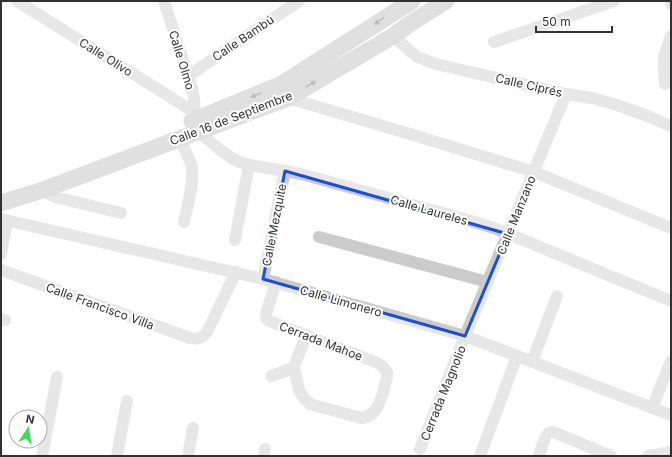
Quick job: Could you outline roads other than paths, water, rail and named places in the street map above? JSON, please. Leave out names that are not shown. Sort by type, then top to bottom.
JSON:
[{"type":"main road","name":"Calle 16 de Septiembre","points":[[1,203],[43,190],[180,138],[196,121],[288,98],[393,36],[446,1]]},
{"type":"main road","name":"Calle 16 de Septiembre","points":[[1,191],[32,182],[196,121],[282,84],[331,54],[404,3]]},
{"type":"street","name":"Calle Olivo","points":[[17,1],[196,121]]},
{"type":"street","name":"Calle Olmo","points":[[164,1],[194,98],[196,121]]},
{"type":"street","name":"Calle Bambú","points":[[188,76],[299,1]]},
{"type":"street","points":[[494,42],[614,1]]},
{"type":"street","points":[[404,3],[414,21]]},
{"type":"street","name":"Calle Ciprés","points":[[393,36],[413,53],[425,60],[566,94],[592,98],[614,104],[671,126]]},
{"type":"street","points":[[666,84],[664,57],[671,36]]},
{"type":"street","name":"Calle Manzano","points":[[465,336],[566,94]]},
{"type":"street","points":[[288,98],[534,172],[671,228]]},
{"type":"street","name":"Calle Laureles","points":[[196,121],[219,149],[239,162],[300,174],[494,228],[671,301]]},
{"type":"street","points":[[180,138],[192,164],[193,172],[193,179],[184,222]]},
{"type":"street","points":[[235,240],[249,165]]},
{"type":"street","name":"Calle Mezquite","points":[[263,279],[285,171]]},
{"type":"street","points":[[43,190],[55,197],[121,213]]},
{"type":"street","points":[[1,254],[4,220]]},
{"type":"street","name":"Calle Limonero","points":[[4,220],[276,282],[465,336],[671,416]]},
{"type":"street","points":[[319,237],[488,282]]},
{"type":"street","name":"Calle Francisco Villa","points":[[1,270],[195,339],[200,338],[207,332],[236,272]]},
{"type":"street","name":"Cerrada Mahoe","points":[[276,282],[266,314],[266,318],[269,321],[378,363],[383,366],[387,376],[379,405],[373,413],[361,418],[310,404],[299,390],[294,367]]},
{"type":"street","points":[[532,362],[557,296]]},
{"type":"street","points":[[271,376],[294,367],[306,336]]},
{"type":"street","name":"Cerrada Magnolio","points":[[420,449],[465,336]]},
{"type":"street","points":[[480,456],[517,356]]},
{"type":"street","points":[[652,408],[671,361]]},
{"type":"street","points":[[42,456],[57,377]]},
{"type":"street","points":[[117,456],[127,401]]},
{"type":"street","points":[[188,456],[193,428]]},
{"type":"street","points":[[539,456],[546,437],[552,432],[611,456]]},
{"type":"street","points":[[648,456],[671,452]]}]
